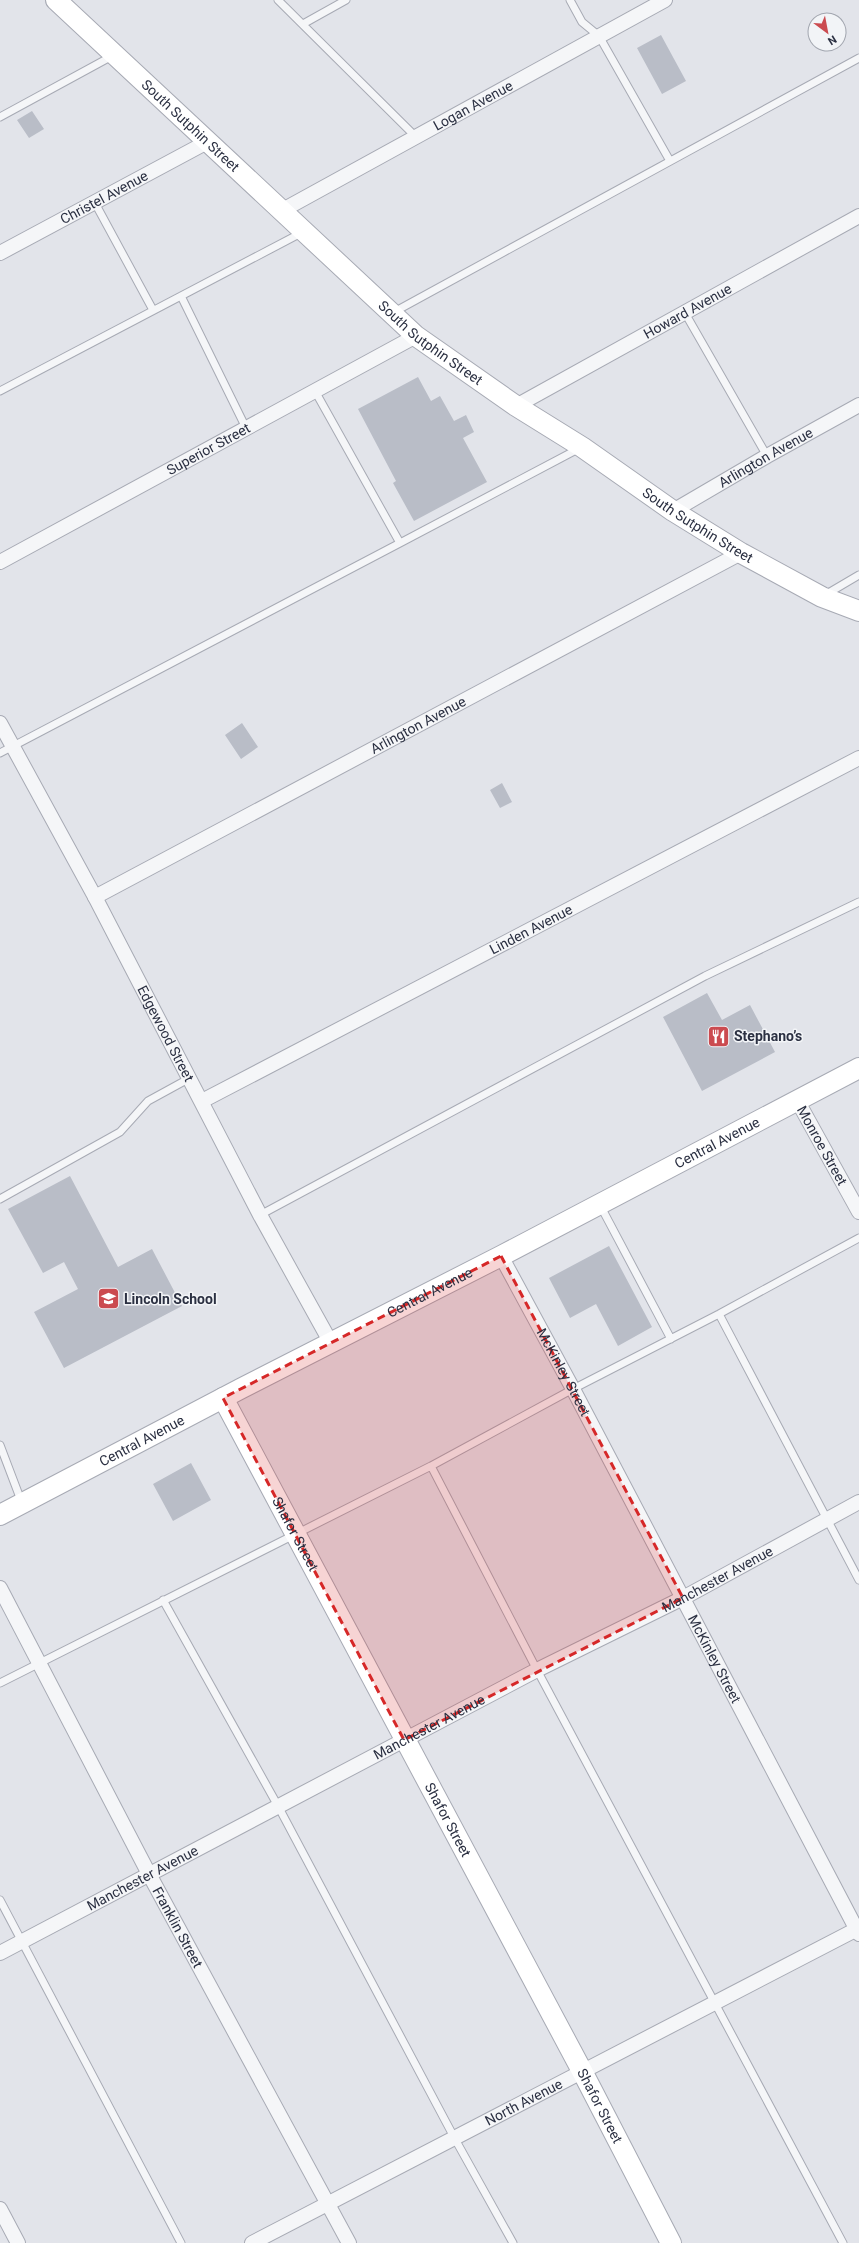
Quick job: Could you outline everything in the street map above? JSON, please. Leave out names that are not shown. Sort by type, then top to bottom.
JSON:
[{"type":"street","name":"South Sutphin Street","points":[[56,0],[209,141],[303,232],[416,336],[516,406],[582,447],[673,511],[741,554],[822,597],[859,611]]},
{"type":"street","name":"Logan Avenue","points":[[281,211],[665,0]]},
{"type":"street","name":"Christel Avenue","points":[[0,253],[209,141]]},
{"type":"street","name":"Howard Avenue","points":[[516,406],[859,216]]},
{"type":"street","name":"Superior Street","points":[[0,562],[416,336]]},
{"type":"street","name":"Arlington Avenue","points":[[673,511],[767,456],[859,405]]},
{"type":"street","name":"Arlington Avenue","points":[[95,897],[741,554]]},
{"type":"street","name":"Edgewood Street","points":[[0,723],[6,750],[95,897],[260,1215],[331,1343]]},
{"type":"street","name":"Linden Avenue","points":[[202,1101],[859,758]]},
{"type":"street","name":"Central Avenue","points":[[0,1515],[223,1398],[501,1256],[859,1068]]},
{"type":"street","name":"Monroe Street","points":[[797,1100],[859,1212]]},
{"type":"street","name":"McKinley Street","points":[[501,1256],[573,1389],[858,1931]]},
{"type":"street","name":"Shafor Street","points":[[223,1398],[294,1534],[582,2071],[671,2243]]},
{"type":"street","name":"Manchester Avenue","points":[[0,1953],[537,1670],[683,1598],[826,1518],[859,1502]]},
{"type":"street","name":"Franklin Street","points":[[0,1588],[40,1662],[149,1874],[349,2243]]},
{"type":"street","name":"North Avenue","points":[[252,2243],[455,2139],[715,2001],[858,1931]]},
{"type":"street","points":[[0,2209],[18,2243]]},
{"type":"lane","points":[[278,0],[416,137]]},
{"type":"lane","points":[[303,24],[346,0]]},
{"type":"lane","points":[[570,0],[582,22],[599,36],[670,161]]},
{"type":"lane","points":[[0,117],[114,55]]},
{"type":"lane","points":[[391,314],[859,58]]},
{"type":"lane","points":[[95,203],[153,310]]},
{"type":"lane","points":[[0,391],[303,232]]},
{"type":"lane","points":[[181,296],[246,428]]},
{"type":"lane","points":[[685,313],[767,456]]},
{"type":"lane","points":[[315,391],[400,544]]},
{"type":"lane","points":[[6,750],[582,447]]},
{"type":"lane","points":[[822,597],[859,575]]},
{"type":"lane","points":[[260,1215],[705,976],[859,902]]},
{"type":"lane","points":[[0,1199],[120,1132],[148,1101],[190,1078]]},
{"type":"lane","points":[[599,1204],[671,1339]]},
{"type":"lane","points":[[0,1683],[431,1466],[573,1389],[719,1314],[859,1238]]},
{"type":"lane","points":[[719,1314],[859,1580]]},
{"type":"lane","points":[[0,1445],[22,1504]]},
{"type":"lane","points":[[431,1466],[537,1670],[844,2243]]},
{"type":"lane","points":[[163,1600],[278,1806],[455,2139],[513,2243]]},
{"type":"lane","points":[[0,1900],[181,2243]]},
{"type":"highlighted area","points":[[501,1256],[683,1598],[404,1740],[223,1398]]},
{"type":"building","points":[[661,35],[686,81],[662,94],[637,48]]},
{"type":"building","points":[[32,111],[44,129],[29,138],[17,120]]},
{"type":"building","points":[[418,377],[431,401],[440,396],[454,421],[466,415],[474,432],[463,438],[487,482],[414,521],[393,483],[396,481],[358,409]]},
{"type":"building","points":[[242,723],[258,747],[241,759],[225,735]]},
{"type":"building","points":[[502,783],[512,802],[500,808],[490,790]]},
{"type":"building","name":"Stephano’s","points":[[707,993],[722,1020],[750,1005],[775,1052],[702,1091],[663,1017]]},
{"type":"building","points":[[70,1176],[118,1267],[152,1249],[182,1306],[64,1368],[34,1312],[78,1289],[64,1262],[43,1273],[8,1209]]},
{"type":"building","points":[[609,1246],[652,1327],[618,1346],[596,1304],[570,1318],[549,1278]]},
{"type":"building","points":[[191,1463],[211,1500],[173,1521],[153,1484]]},
{"type":"place","name":"Stephano’s","points":[[719,1036]]},
{"type":"place","name":"Lincoln School","points":[[108,1299]]}]
